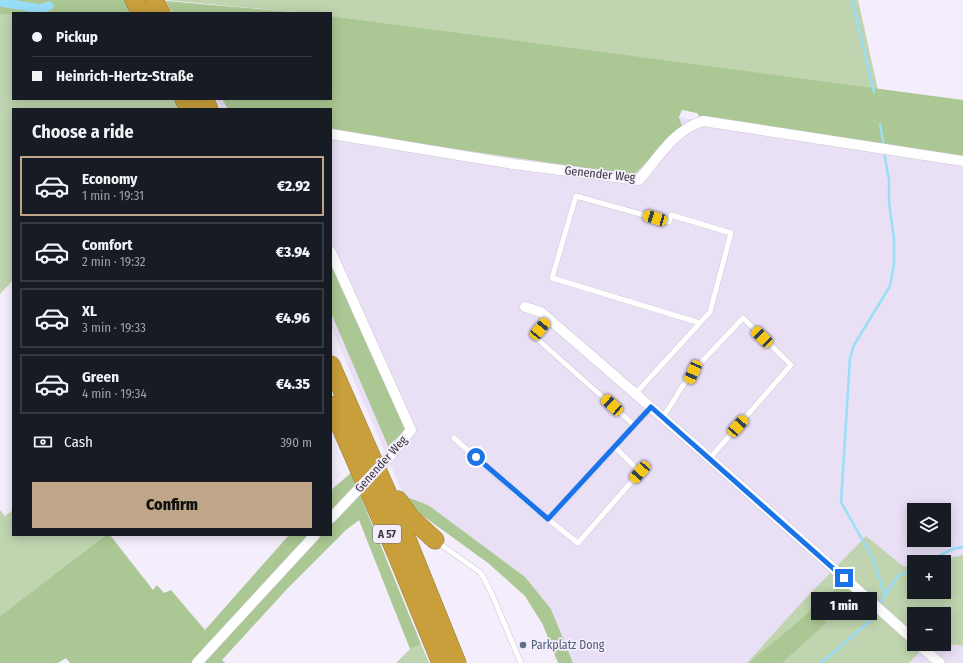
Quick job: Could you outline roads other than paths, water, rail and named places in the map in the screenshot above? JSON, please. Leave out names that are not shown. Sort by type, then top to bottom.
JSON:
[{"type":"highway","points":[[134,0],[140,12]]},
{"type":"highway","points":[[154,0],[160,12]]},
{"type":"highway","name":"A 57","points":[[332,367],[378,471],[457,663]]},
{"type":"highway","name":"A 57","points":[[332,407],[396,553],[441,663]]},
{"type":"highway","points":[[378,471],[407,513],[435,540]]},
{"type":"street","name":"Genender Weg","points":[[332,134],[513,164],[639,180],[679,133],[692,124],[703,121],[963,161]]},
{"type":"street","name":"Genender Weg","points":[[332,254],[411,430],[390,456],[332,517]]},
{"type":"street","points":[[525,307],[541,312],[710,458],[907,634]]},
{"type":"street","points":[[197,663],[314,536]]},
{"type":"street","points":[[926,651],[940,663]]},
{"type":"lane","points":[[635,394],[700,323],[710,312],[731,233],[671,215],[668,222],[576,196],[552,278],[700,323]]},
{"type":"lane","points":[[548,318],[534,336],[634,425]]},
{"type":"lane","points":[[662,417],[672,407],[681,389],[688,382],[693,372],[743,318],[791,365],[710,458]]},
{"type":"lane","points":[[548,519],[651,407]]},
{"type":"lane","points":[[454,438],[578,543],[640,472],[615,447]]},
{"type":"lane","points":[[435,540],[481,573],[491,592],[520,663]]},
{"type":"waterway","points":[[852,0],[874,92]]},
{"type":"waterway","points":[[0,2],[40,9],[49,6]]},
{"type":"waterway","points":[[880,124],[884,147]]},
{"type":"waterway","points":[[884,152],[889,180],[889,203],[894,239],[894,264],[890,286],[854,345],[850,358],[841,502],[872,557],[885,595]]},
{"type":"waterway","points":[[941,555],[953,549],[963,547]]},
{"type":"waterway","points":[[878,606],[898,576],[907,572]]},
{"type":"waterway","points":[[821,663],[870,621],[876,610]]},
{"type":"place","name":"Parkplatz Dong","points":[[523,645]]}]
